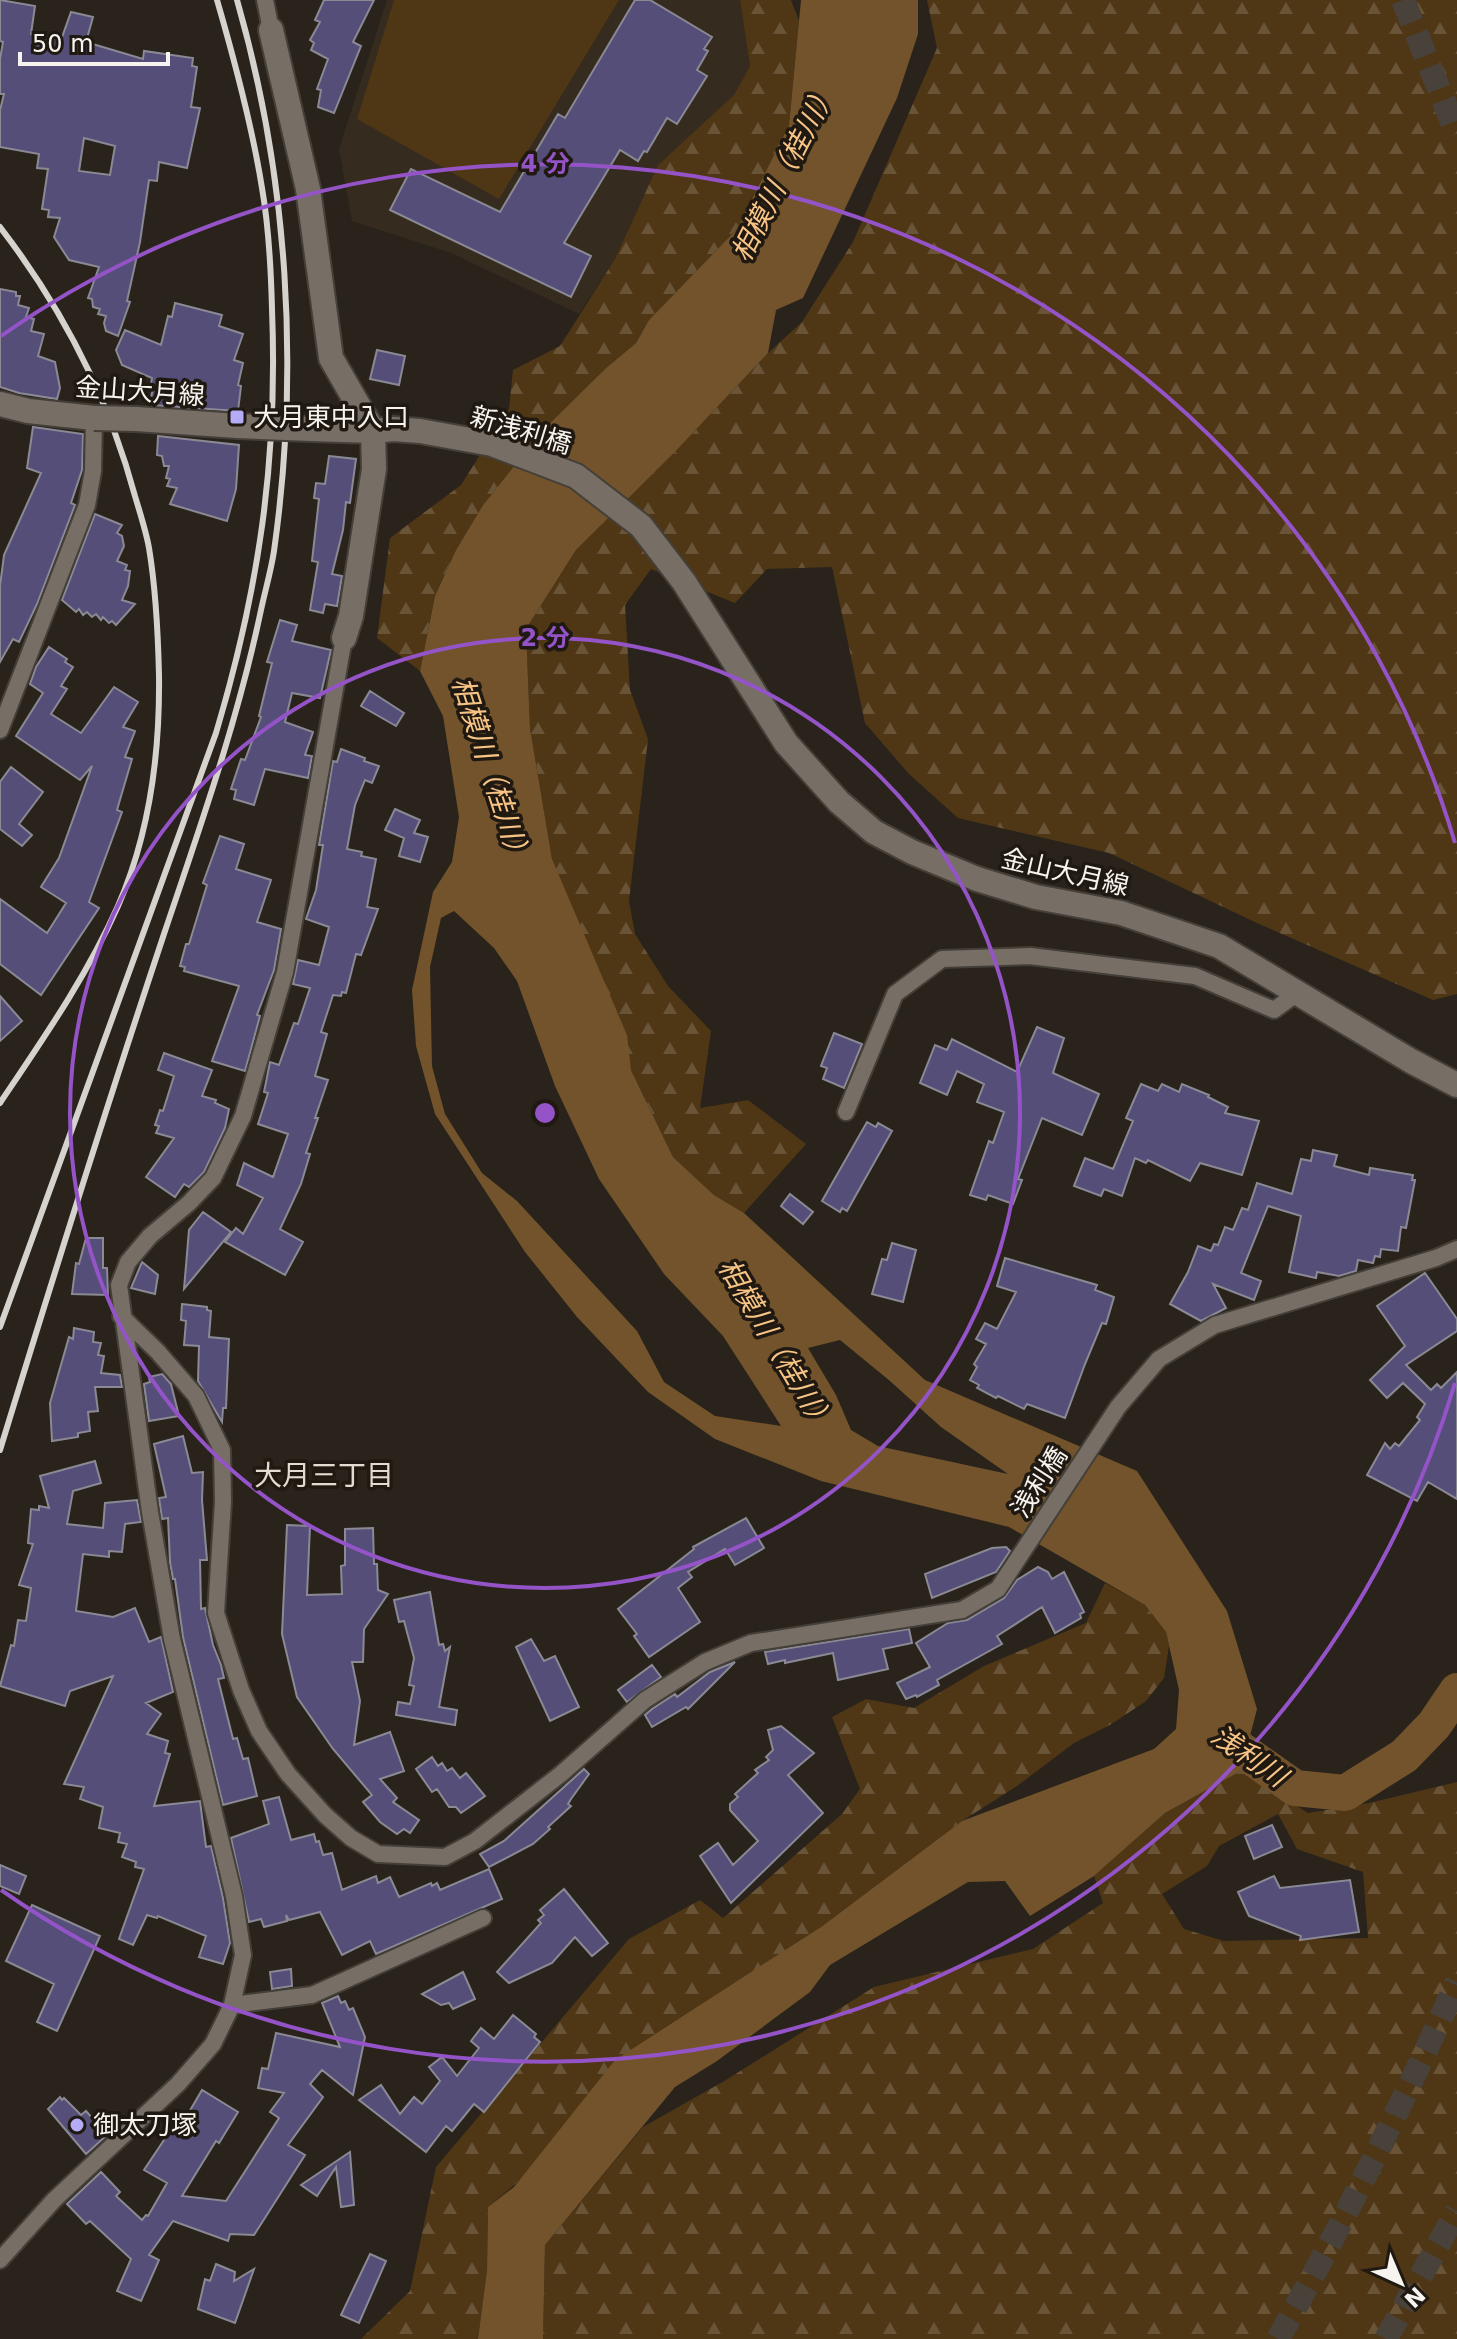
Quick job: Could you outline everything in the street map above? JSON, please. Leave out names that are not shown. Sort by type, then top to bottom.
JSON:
[{"type":"main road","points":[[271,30],[308,189],[331,358],[373,431],[374,469],[351,616],[344,638]]},
{"type":"main road","name":"金山大月線","points":[[0,404],[28,411],[94,418],[420,431]]},
{"type":"main road","name":"新浅利橋","points":[[420,431],[492,444],[576,476],[641,526],[723,640]]},
{"type":"main road","name":"金山大月線","points":[[723,640],[786,743],[839,802],[874,832],[912,852],[977,879],[1036,897],[1121,913],[1219,946],[1296,994],[1457,1085]]},
{"type":"street","points":[[265,0],[271,30]]},
{"type":"street","points":[[0,730],[87,505],[93,471],[94,418]]},
{"type":"street","points":[[0,2260],[54,2200],[178,2084],[213,2044],[232,2005],[243,1955],[234,1896],[172,1639],[150,1512],[119,1285],[128,1262],[150,1236],[213,1178],[243,1116],[285,972],[344,638]]},
{"type":"street","points":[[846,1112],[895,994],[942,959],[1030,956],[1195,976],[1274,1010],[1296,994]]},
{"type":"street","name":"浅利橋","points":[[121,1316],[196,1396],[222,1450],[223,1502],[216,1613],[241,1690],[259,1731],[288,1774],[351,1838],[378,1854],[445,1857],[475,1841],[561,1774],[645,1700],[705,1662],[751,1643],[962,1610],[998,1589],[1114,1414],[1159,1359],[1215,1325],[1422,1263],[1457,1249]]},
{"type":"street","points":[[232,2005],[312,1995],[483,1918]]},
{"type":"shaded area","points":[[387,0],[740,0],[750,66],[734,95],[658,165],[615,259],[579,314],[451,253],[352,221],[339,149]]},
{"type":"green space","points":[[394,0],[619,0],[499,199],[357,119]]},
{"type":"green space","points":[[740,0],[791,0],[799,21],[789,125],[737,229],[649,320],[636,343],[542,431],[483,505],[456,550],[435,596],[420,671],[377,638],[390,538],[461,485],[509,409],[513,370],[560,346],[615,259],[658,165],[734,95],[750,66]]},
{"type":"green space","points":[[927,0],[1457,0],[1457,994],[1433,1000],[1257,923],[1109,853],[958,818],[909,774],[865,723],[832,567],[767,569],[735,603],[651,569],[625,605],[630,690],[648,739],[629,901],[635,934],[668,986],[711,1031],[700,1108],[748,1100],[806,1144],[744,1213],[714,1195],[673,1157],[631,1070],[552,859],[530,728],[526,629],[576,550],[802,322],[853,242],[937,48]]},
{"type":"green space","points":[[1105,1583],[1145,1605],[1166,1632],[1169,1646],[1164,1678],[1146,1701],[1110,1725],[1074,1743],[1017,1786],[962,1821],[821,1927],[488,2207],[487,2270],[478,2339],[361,2339],[410,2291],[436,2167],[629,1939],[700,1900],[723,1918],[842,1814],[860,1789],[832,1717],[866,1699],[914,1708],[984,1666],[1086,1623]]},
{"type":"green space","points":[[1241,1771],[1308,1813],[1369,1803],[1457,1782],[1457,2339],[543,2339],[545,2245],[643,2127],[726,2080],[874,1987],[1033,1949],[1103,1903],[1094,1876],[1165,1813]],"holes":[[[1278,1814],[1297,1849],[1363,1872],[1368,1938],[1224,1941],[1184,1929],[1162,1894],[1207,1866],[1219,1846]]]},
{"type":"water","name":"相模川（桂川）","points":[[801,0],[918,0],[918,34],[897,98],[803,298],[776,310],[768,353],[674,453],[576,550],[526,629],[530,728],[552,859],[627,1035],[631,1070],[673,1157],[714,1195],[744,1213],[925,1380],[1137,1471],[1227,1611],[1257,1709],[1241,1771],[1165,1813],[1094,1876],[1030,1916],[1005,1881],[968,1882],[830,1965],[810,1992],[717,2061],[675,2087],[545,2245],[543,2339],[478,2339],[487,2270],[488,2207],[514,2187],[615,2060],[821,1927],[962,1821],[1154,1749],[1176,1729],[1179,1690],[1166,1632],[1145,1605],[1009,1527],[821,1481],[715,1439],[648,1392],[577,1317],[525,1252],[435,1114],[416,1046],[412,990],[433,892],[452,862],[459,817],[443,716],[420,671],[435,596],[456,550],[483,505],[542,431],[636,343],[649,320],[737,229],[789,125]],"holes":[[[454,911],[494,948],[517,981],[555,1086],[599,1179],[664,1274],[723,1336],[781,1426],[715,1416],[664,1382],[637,1331],[517,1201],[482,1173],[445,1114],[432,1066],[430,967],[441,918]],[[840,1340],[941,1427],[1008,1474],[878,1446],[851,1430],[836,1395],[808,1348]]]},
{"type":"building","points":[[0,0],[35,6],[31,34],[61,40],[71,12],[93,17],[86,42],[143,59],[144,51],[193,58],[192,66],[197,67],[191,107],[200,108],[187,168],[159,162],[157,181],[149,180],[127,301],[130,302],[118,336],[106,331],[106,316],[98,314],[100,309],[93,307],[92,299],[88,298],[99,267],[69,260],[54,237],[60,218],[48,217],[49,210],[42,209],[48,169],[37,168],[39,154],[0,147],[0,110],[4,94],[0,94],[3,42],[0,41]],"holes":[[[84,138],[115,146],[110,175],[79,171]]]},
{"type":"building","points":[[324,0],[374,0],[353,42],[361,46],[334,113],[318,107],[321,90],[317,89],[328,59],[311,50],[314,43],[310,40],[320,22],[315,20]]},
{"type":"building","points":[[635,0],[650,0],[712,37],[697,70],[707,76],[677,124],[667,118],[647,152],[644,151],[638,161],[620,150],[564,243],[591,256],[571,297],[390,210],[411,169],[500,212],[558,114],[565,118]]},
{"type":"building","points":[[0,289],[16,292],[16,296],[20,296],[18,305],[29,308],[26,317],[34,319],[31,331],[44,334],[38,356],[55,362],[60,388],[57,399],[0,387]]},
{"type":"building","points":[[175,303],[222,315],[219,326],[243,334],[234,360],[243,363],[238,385],[241,386],[238,411],[149,405],[154,385],[151,384],[152,378],[122,365],[116,350],[125,330],[161,345],[168,316],[172,317]]},
{"type":"building","points":[[377,350],[405,356],[399,385],[370,379]]},
{"type":"building","points":[[33,427],[83,434],[82,470],[71,503],[75,505],[37,604],[19,642],[13,639],[0,662],[0,586],[4,555],[41,473],[27,468]]},
{"type":"building","points":[[158,436],[239,445],[236,489],[227,521],[170,504],[177,488],[167,486],[169,466],[164,466],[162,456],[157,455]]},
{"type":"building","points":[[329,456],[356,459],[350,503],[346,502],[332,574],[342,576],[337,606],[325,604],[323,613],[310,610],[318,562],[312,561],[319,499],[314,498],[316,483],[325,484]]},
{"type":"building","points":[[95,514],[122,525],[117,533],[122,536],[124,546],[117,561],[127,565],[125,570],[130,571],[122,600],[135,604],[116,625],[103,617],[101,620],[96,614],[92,617],[87,612],[83,615],[79,609],[76,612],[62,600]]},
{"type":"building","points":[[280,620],[297,625],[292,641],[331,650],[320,698],[292,693],[285,722],[313,732],[305,755],[312,756],[308,778],[265,769],[254,805],[234,799],[236,790],[231,789],[261,717],[272,663],[267,662]]},
{"type":"building","points":[[49,647],[73,667],[61,686],[67,689],[51,714],[81,733],[114,687],[138,702],[123,727],[135,731],[125,757],[132,759],[117,810],[122,812],[89,902],[99,908],[41,995],[0,964],[0,899],[47,933],[66,903],[41,887],[59,858],[92,766],[80,780],[16,736],[43,693],[30,684],[36,667]]},
{"type":"building","points":[[370,691],[404,713],[396,726],[361,706]]},
{"type":"building","points":[[341,749],[379,766],[372,783],[365,780],[355,805],[347,849],[376,859],[367,907],[378,909],[361,955],[356,954],[346,993],[333,995],[321,1032],[327,1034],[315,1076],[328,1080],[315,1118],[318,1118],[306,1153],[310,1154],[301,1184],[280,1229],[303,1242],[285,1275],[225,1242],[236,1228],[243,1234],[263,1198],[237,1185],[244,1163],[273,1177],[288,1134],[258,1124],[268,1093],[264,1092],[270,1062],[279,1065],[310,988],[293,984],[298,960],[319,965],[329,927],[306,919],[316,890],[323,845],[319,845],[333,761],[337,762]]},
{"type":"building","points":[[11,767],[43,792],[19,824],[32,835],[22,846],[0,829],[0,782]]},
{"type":"building","points":[[395,809],[420,820],[414,833],[428,837],[420,862],[399,856],[404,838],[385,830]]},
{"type":"building","points":[[220,836],[244,844],[236,869],[271,880],[257,922],[281,929],[274,970],[257,1015],[260,1016],[245,1071],[212,1061],[239,986],[184,971],[185,967],[180,966],[207,885],[203,883]]},
{"type":"building","points":[[0,996],[22,1021],[0,1041]]},
{"type":"building","points":[[1037,1027],[1064,1038],[1053,1073],[1099,1094],[1082,1135],[1042,1118],[1018,1179],[1022,1180],[1013,1204],[988,1195],[986,1200],[970,1195],[989,1141],[993,1143],[1004,1112],[977,1102],[984,1084],[957,1071],[947,1095],[920,1083],[935,1045],[947,1050],[952,1039],[1017,1072]]},
{"type":"building","points":[[834,1033],[862,1044],[844,1088],[823,1079],[827,1068],[821,1066]]},
{"type":"building","points":[[164,1053],[212,1070],[202,1096],[216,1100],[215,1103],[229,1109],[225,1128],[204,1172],[189,1187],[184,1184],[175,1197],[146,1177],[174,1138],[156,1133],[159,1126],[155,1125],[174,1076],[158,1070]]},
{"type":"building","points":[[1141,1084],[1158,1091],[1162,1084],[1179,1092],[1182,1084],[1228,1107],[1225,1113],[1259,1121],[1242,1175],[1200,1163],[1190,1181],[1148,1160],[1146,1163],[1135,1158],[1122,1196],[1104,1189],[1101,1196],[1074,1186],[1085,1158],[1113,1169],[1133,1121],[1126,1118]]},
{"type":"building","points":[[867,1122],[876,1127],[878,1123],[892,1131],[847,1211],[842,1208],[840,1212],[822,1201]]},
{"type":"building","points":[[1313,1150],[1337,1155],[1334,1166],[1369,1175],[1370,1168],[1413,1175],[1412,1180],[1415,1180],[1406,1228],[1401,1227],[1398,1251],[1381,1249],[1380,1257],[1375,1256],[1373,1263],[1358,1260],[1356,1271],[1339,1276],[1317,1272],[1316,1278],[1289,1272],[1301,1216],[1268,1206],[1241,1273],[1261,1281],[1254,1300],[1213,1284],[1226,1308],[1201,1321],[1170,1304],[1198,1246],[1211,1251],[1214,1244],[1218,1245],[1225,1227],[1233,1230],[1242,1208],[1248,1210],[1257,1183],[1292,1194],[1301,1159],[1311,1161]]},
{"type":"building","points":[[790,1194],[813,1212],[803,1224],[781,1206]]},
{"type":"building","points":[[203,1212],[231,1232],[184,1289],[189,1230]]},
{"type":"building","points":[[86,1238],[103,1238],[103,1268],[107,1268],[108,1295],[72,1294],[76,1263],[79,1264]]},
{"type":"building","points":[[892,1243],[916,1250],[903,1302],[872,1294],[882,1259],[887,1260]]},
{"type":"building","points":[[1005,1258],[1097,1285],[1095,1290],[1114,1297],[1106,1324],[1102,1323],[1065,1418],[1027,1404],[1024,1409],[998,1396],[996,1398],[977,1388],[979,1385],[970,1380],[977,1367],[974,1364],[986,1344],[976,1339],[985,1323],[997,1329],[1016,1292],[997,1286]]},
{"type":"building","points":[[142,1262],[158,1275],[155,1294],[131,1288]]},
{"type":"building","points":[[1425,1273],[1457,1319],[1457,1331],[1406,1365],[1431,1390],[1437,1384],[1441,1388],[1457,1372],[1457,1499],[1428,1482],[1417,1501],[1367,1475],[1385,1443],[1390,1449],[1395,1443],[1399,1446],[1420,1420],[1417,1417],[1425,1404],[1403,1383],[1387,1398],[1370,1380],[1405,1346],[1377,1306]]},
{"type":"building","points":[[182,1304],[207,1307],[211,1311],[209,1337],[229,1339],[226,1408],[223,1408],[222,1422],[198,1381],[199,1346],[184,1345],[186,1321],[181,1320]]},
{"type":"building","points":[[74,1328],[94,1332],[93,1342],[101,1343],[98,1355],[104,1356],[101,1373],[120,1375],[122,1387],[95,1387],[98,1411],[88,1412],[90,1431],[78,1433],[78,1437],[52,1441],[50,1403],[69,1337],[73,1339]]},
{"type":"building","points":[[162,1374],[171,1384],[179,1416],[149,1421],[144,1384],[150,1382],[149,1377]]},
{"type":"building","points":[[183,1436],[192,1473],[203,1472],[207,1560],[200,1560],[201,1609],[205,1608],[221,1665],[224,1678],[218,1679],[233,1739],[237,1738],[243,1759],[248,1758],[257,1796],[223,1805],[183,1637],[170,1562],[168,1518],[162,1519],[159,1498],[166,1497],[154,1444]]},
{"type":"building","points":[[95,1461],[101,1483],[73,1491],[67,1524],[103,1528],[105,1503],[137,1500],[141,1522],[125,1524],[122,1552],[109,1551],[109,1557],[83,1554],[76,1611],[113,1617],[135,1608],[149,1642],[161,1637],[173,1692],[146,1703],[161,1714],[147,1734],[168,1741],[165,1753],[170,1754],[154,1806],[200,1801],[206,1847],[211,1846],[230,1943],[223,1964],[199,1957],[206,1936],[158,1916],[147,1915],[133,1945],[119,1939],[144,1869],[135,1867],[136,1862],[122,1857],[127,1844],[118,1842],[120,1833],[99,1828],[103,1807],[80,1799],[84,1787],[64,1784],[113,1676],[70,1691],[65,1706],[0,1686],[11,1645],[14,1646],[18,1620],[26,1621],[31,1588],[19,1585],[33,1544],[28,1543],[31,1509],[39,1510],[39,1506],[49,1508],[40,1476]]},
{"type":"building","points":[[746,1518],[764,1548],[735,1565],[725,1549],[688,1572],[692,1577],[678,1588],[700,1622],[649,1657],[618,1609],[693,1547]]},
{"type":"building","points":[[287,1525],[310,1526],[307,1595],[342,1594],[345,1529],[373,1528],[378,1590],[388,1594],[364,1629],[363,1662],[352,1662],[360,1701],[354,1745],[390,1732],[404,1771],[380,1779],[397,1798],[393,1802],[419,1820],[410,1833],[404,1829],[397,1834],[380,1822],[363,1802],[372,1795],[333,1749],[297,1697],[282,1634]]},
{"type":"building","points":[[1006,1547],[1010,1551],[996,1572],[932,1598],[925,1574],[992,1548]]},
{"type":"building","points":[[1038,1567],[1048,1572],[1052,1579],[1064,1572],[1084,1612],[1080,1614],[1081,1618],[1055,1633],[1042,1607],[997,1636],[1002,1644],[937,1680],[939,1685],[917,1697],[906,1699],[897,1683],[930,1667],[916,1643],[948,1623],[967,1620],[1004,1598],[1017,1580]]},
{"type":"building","points":[[430,1592],[439,1645],[443,1644],[445,1651],[450,1647],[439,1707],[457,1710],[455,1725],[396,1715],[398,1702],[410,1704],[414,1686],[409,1685],[414,1658],[404,1621],[399,1622],[394,1600]]},
{"type":"building","points":[[909,1629],[912,1643],[883,1649],[888,1669],[838,1680],[833,1653],[768,1664],[765,1652]]},
{"type":"building","points":[[531,1639],[544,1661],[555,1656],[579,1707],[550,1721],[516,1647]]},
{"type":"building","points":[[735,1662],[688,1709],[686,1707],[652,1727],[645,1715],[652,1709],[675,1694],[677,1697],[710,1672]]},
{"type":"building","points":[[652,1665],[661,1677],[627,1702],[618,1690]]},
{"type":"building","points":[[781,1726],[814,1753],[788,1775],[823,1813],[731,1903],[700,1856],[718,1843],[733,1865],[758,1841],[730,1810],[730,1804],[738,1797],[735,1794],[758,1773],[755,1770],[769,1760],[766,1757],[773,1750],[768,1730]]},
{"type":"building","points":[[432,1757],[438,1766],[442,1763],[447,1771],[452,1768],[460,1778],[466,1773],[485,1796],[461,1813],[456,1807],[449,1807],[437,1789],[432,1792],[416,1769]]},
{"type":"building","points":[[584,1769],[589,1774],[568,1804],[571,1806],[548,1827],[550,1829],[533,1844],[489,1867],[480,1854],[504,1841]]},
{"type":"building","points":[[279,1797],[291,1840],[314,1834],[323,1855],[332,1853],[342,1890],[376,1876],[378,1883],[390,1877],[399,1897],[431,1883],[432,1886],[437,1883],[440,1890],[489,1869],[502,1899],[376,1954],[370,1941],[342,1955],[320,1912],[289,1920],[286,1915],[287,1921],[264,1927],[261,1919],[249,1922],[231,1838],[269,1824],[263,1801]]},
{"type":"building","points":[[1272,1825],[1282,1847],[1254,1859],[1245,1836]]},
{"type":"building","points":[[0,1865],[26,1876],[19,1894],[0,1886]]},
{"type":"building","points":[[1274,1876],[1280,1888],[1350,1880],[1359,1932],[1300,1940],[1301,1936],[1249,1916],[1238,1892]]},
{"type":"building","points":[[564,1889],[608,1943],[592,1956],[575,1937],[552,1963],[509,1983],[497,1972],[541,1923],[538,1920],[544,1915],[540,1910]]},
{"type":"building","points":[[32,1905],[100,1936],[57,2031],[37,2022],[54,1984],[6,1961]]},
{"type":"building","points":[[291,1969],[292,1986],[272,1989],[270,1972]]},
{"type":"building","points":[[463,1972],[475,1999],[453,2009],[449,2003],[441,2005],[422,1994]]},
{"type":"building","points":[[338,1996],[341,2003],[345,2001],[349,2010],[353,2008],[365,2037],[353,2095],[322,2070],[310,2084],[323,2097],[288,2145],[305,2155],[254,2235],[230,2234],[228,2241],[173,2221],[149,2255],[159,2260],[141,2301],[117,2291],[131,2259],[90,2221],[86,2224],[67,2204],[101,2172],[120,2192],[116,2196],[142,2220],[148,2216],[167,2183],[144,2170],[180,2116],[185,2119],[202,2090],[238,2112],[182,2196],[226,2201],[279,2118],[270,2112],[284,2093],[258,2088],[262,2068],[268,2069],[276,2033],[340,2047],[322,2003]]},
{"type":"building","points":[[513,2015],[536,2034],[534,2037],[540,2042],[484,2112],[474,2104],[452,2131],[446,2126],[426,2152],[359,2100],[381,2085],[400,2114],[414,2097],[422,2104],[440,2081],[429,2067],[442,2057],[457,2076],[479,2048],[471,2041],[481,2028],[494,2039]]},
{"type":"building","points":[[60,2097],[81,2115],[86,2111],[107,2135],[86,2154],[48,2109]]},
{"type":"building","points":[[350,2152],[354,2205],[341,2207],[336,2167],[317,2196],[301,2185]]},
{"type":"building","points":[[370,2254],[386,2261],[359,2323],[341,2315]]},
{"type":"building","points":[[216,2264],[235,2272],[234,2281],[254,2269],[235,2323],[198,2309],[205,2279],[210,2281]]},
{"type":"waterway","name":"浅利川","points":[[1206,1725],[1295,1788],[1345,1793],[1404,1756],[1434,1725],[1457,1691]]},
{"type":"tunnel","points":[[1403,0],[1457,134]]},
{"type":"tunnel","points":[[1278,2339],[1372,2163],[1457,1982]]},
{"type":"tunnel","points":[[1386,2339],[1457,2211]]},
{"type":"railway","points":[[0,1327],[216,733],[244,627],[254,575],[272,419],[270,264],[264,203],[253,141],[217,0]]},
{"type":"railway","points":[[0,1450],[101,1127],[217,773],[252,651],[274,551],[286,413],[284,274],[268,135],[237,0]]},
{"type":"railway","points":[[0,227],[44,290],[81,355],[124,459],[149,548],[159,675],[158,734],[151,793],[129,878],[106,932],[78,982],[0,1103]]},
{"type":"place","name":"大月東中入口","points":[[237,417]]},
{"type":"place","name":"御太刀塚","points":[[77,2125]]},
{"type":"district","name":"大月三丁目","points":[[324,1475]]}]
